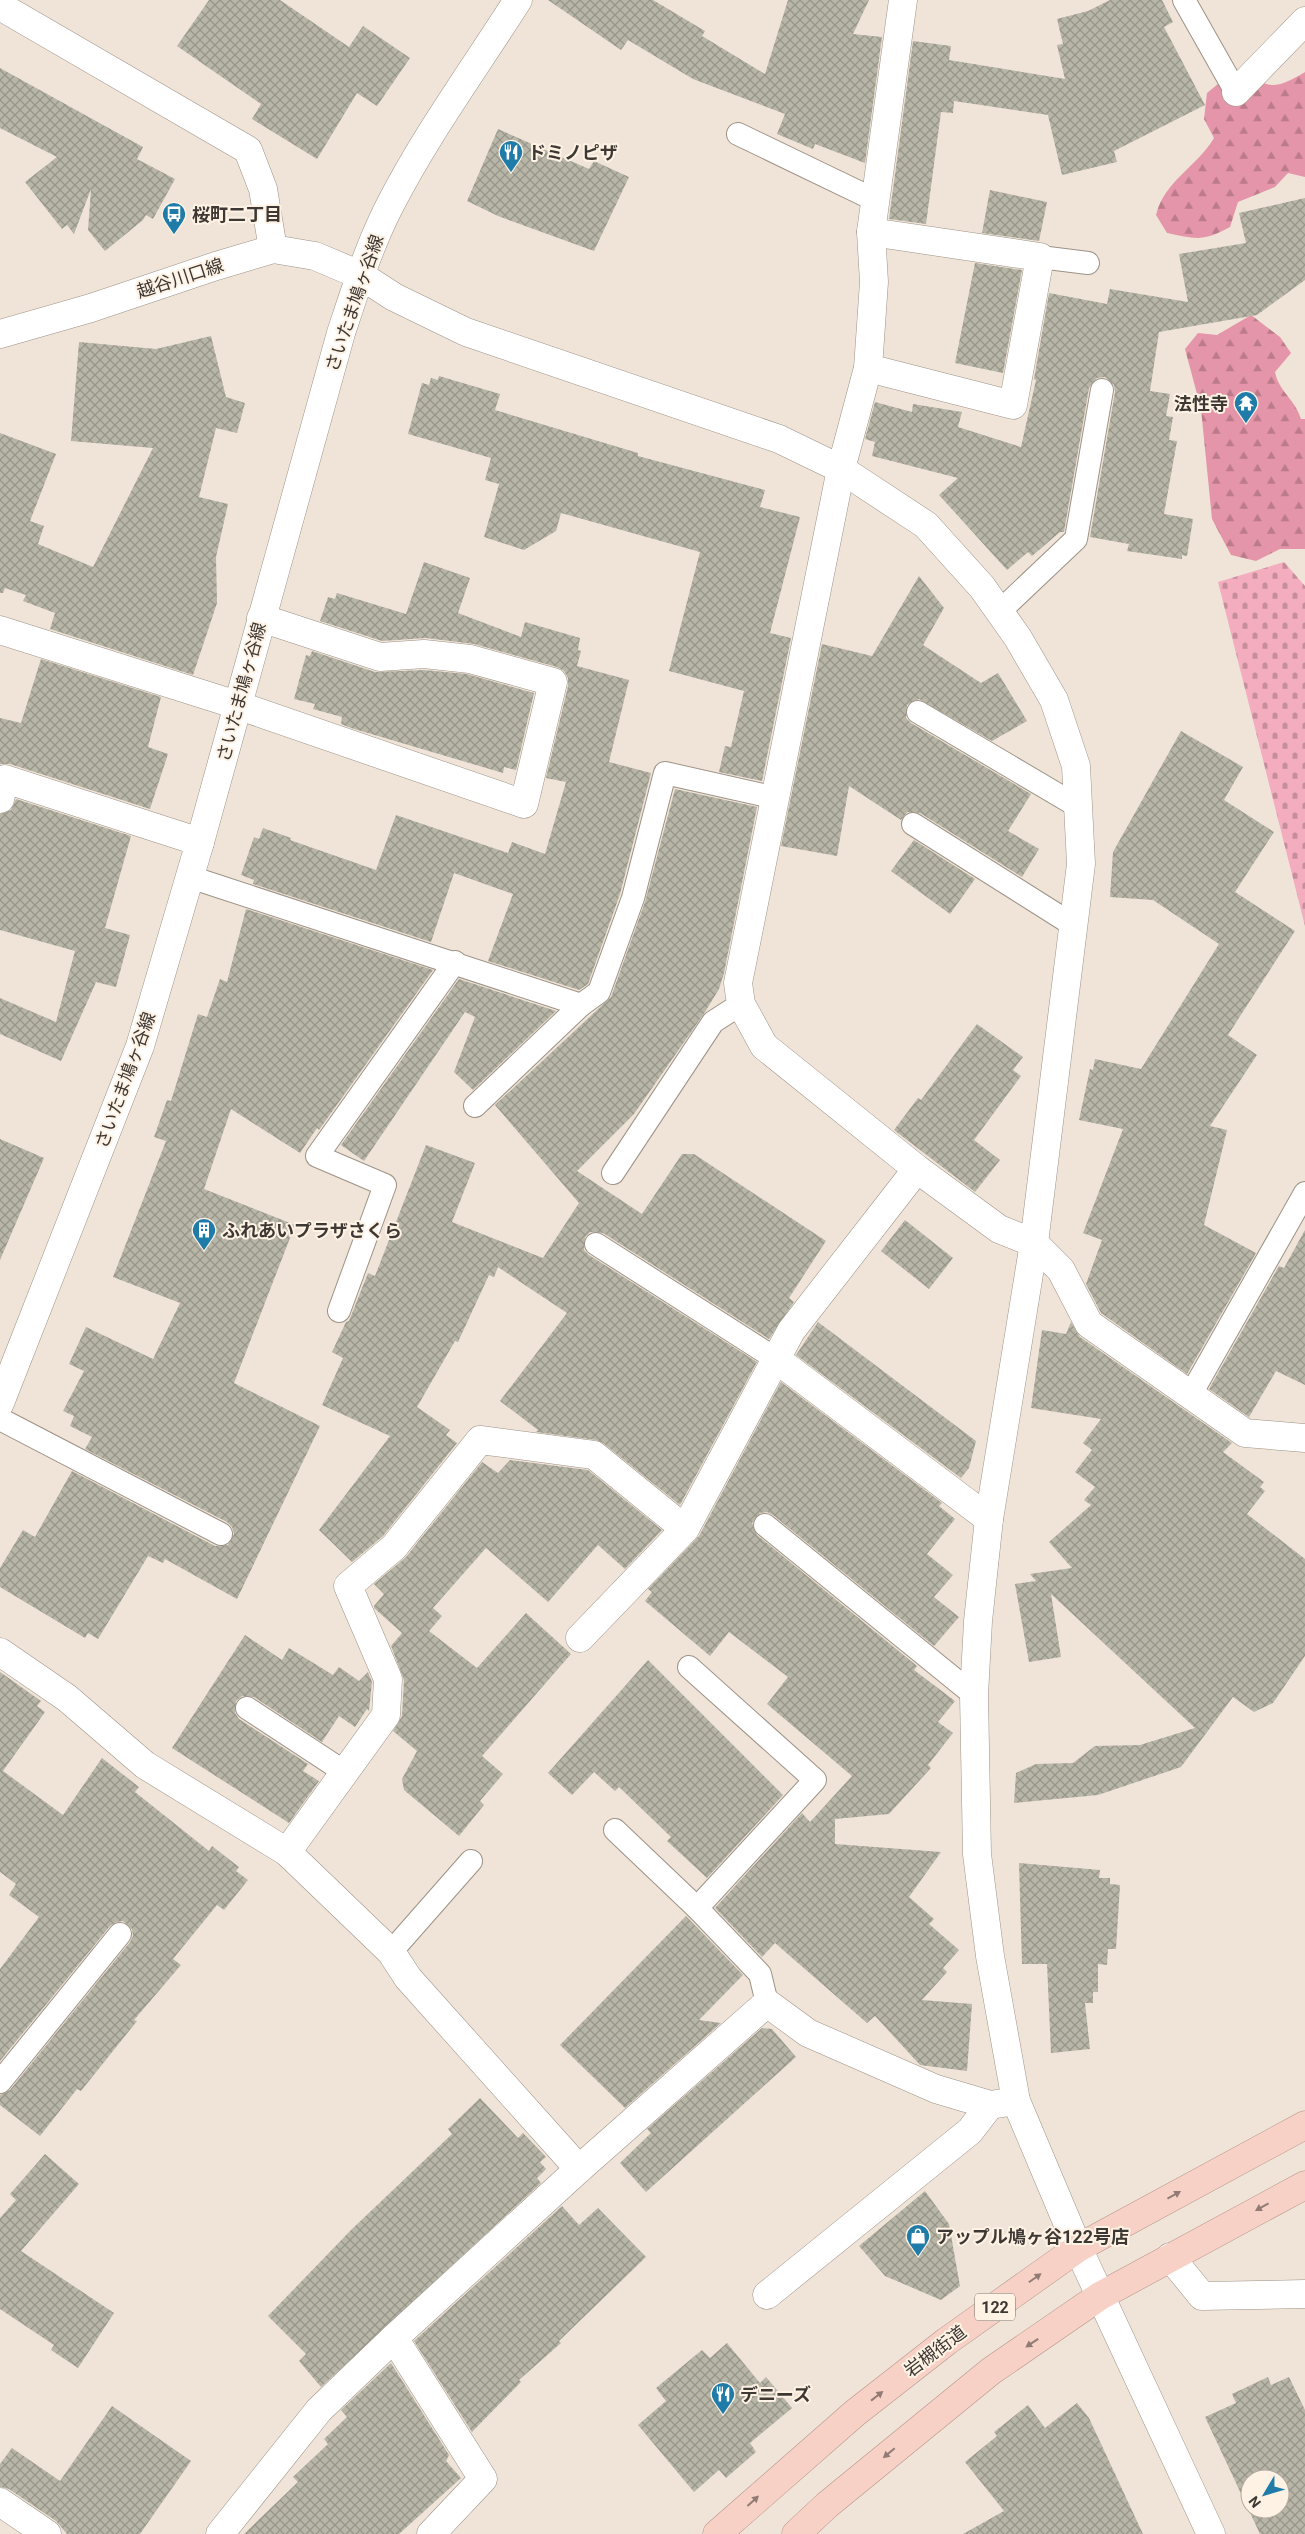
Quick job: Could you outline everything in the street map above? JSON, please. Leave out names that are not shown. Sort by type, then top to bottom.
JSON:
[{"type":"highway","name":"岩槻街道","points":[[717,2534],[855,2412],[947,2341],[1078,2248],[1305,2125]]},
{"type":"highway","points":[[796,2534],[827,2505],[991,2370],[1100,2296],[1305,2185]]},
{"type":"street","name":"さいたま鳩ヶ谷線","points":[[0,1403],[140,1046],[200,842],[341,333],[360,275],[388,210],[419,154],[518,0]]},
{"type":"street","points":[[903,0],[870,232],[874,282],[868,368],[841,469],[738,983],[741,1004],[764,1046],[917,1169],[999,1229],[1034,1243],[1061,1270],[1089,1324],[1246,1433],[1305,1438]]},
{"type":"street","points":[[0,6],[248,150],[263,188],[273,250]]},
{"type":"street","points":[[1236,92],[1305,21]]},
{"type":"street","points":[[868,368],[1012,405],[1040,257],[870,232]]},
{"type":"street","name":"越谷川口線","points":[[0,334],[90,308],[216,266],[273,250],[315,256],[360,275],[394,297],[466,332],[779,439],[841,469],[926,525],[982,587],[1018,638],[1054,700],[1076,766],[1081,864],[1034,1243],[989,1519],[978,1621],[974,1695],[977,1854],[990,1956],[1003,2103],[1078,2248],[1211,2534]]},
{"type":"street","points":[[0,630],[237,705],[524,804],[553,682],[470,659],[424,654],[380,657],[261,618]]},
{"type":"street","points":[[0,799],[5,779],[200,842]]},
{"type":"street","points":[[580,1638],[684,1530],[791,1331],[917,1169]]},
{"type":"street","points":[[776,1359],[989,1519]]},
{"type":"street","points":[[287,1852],[343,1771],[386,1715],[388,1679],[348,1586],[394,1547],[480,1440],[594,1455],[684,1530]]},
{"type":"street","points":[[0,1652],[67,1698],[145,1765],[287,1852],[391,1952],[408,1978],[579,2169]]},
{"type":"street","points":[[220,2534],[319,2410],[394,2338],[579,2169],[767,2003],[808,2033],[936,2089],[1003,2103]]},
{"type":"street","points":[[767,2295],[1003,2103]]},
{"type":"street","points":[[1170,2257],[1202,2296],[1305,2294]]},
{"type":"street","points":[[394,2338],[483,2479],[431,2534]]},
{"type":"street","points":[[0,2502],[47,2534]]},
{"type":"lane","points":[[1184,0],[1236,92]]},
{"type":"lane","points":[[738,134],[876,200]]},
{"type":"lane","points":[[1040,257],[1088,263]]},
{"type":"lane","points":[[999,612],[1076,539],[1102,390]]},
{"type":"lane","points":[[918,712],[1077,806]]},
{"type":"lane","points":[[475,1106],[581,1005],[599,992],[630,906],[665,773],[776,798]]},
{"type":"lane","points":[[913,824],[1073,925]]},
{"type":"lane","points":[[190,877],[456,962],[581,1005]]},
{"type":"lane","points":[[339,1311],[385,1185],[317,1156],[456,962]]},
{"type":"lane","points":[[613,1173],[713,1022],[741,1004]]},
{"type":"lane","points":[[1191,1394],[1305,1193]]},
{"type":"lane","points":[[596,1244],[776,1359]]},
{"type":"lane","points":[[0,1419],[221,1534]]},
{"type":"lane","points":[[764,1525],[974,1695]]},
{"type":"lane","points":[[689,1667],[814,1780],[697,1908]]},
{"type":"lane","points":[[247,1708],[343,1771]]},
{"type":"lane","points":[[615,1830],[697,1908],[760,1974],[767,2003]]},
{"type":"lane","points":[[391,1952],[471,1861]]},
{"type":"lane","points":[[0,2082],[120,1934]]},
{"type":"green space","points":[[1236,69],[1270,85],[1277,85],[1305,72],[1305,177],[1288,173],[1275,187],[1238,202],[1230,227],[1221,232],[1199,238],[1167,233],[1156,215],[1160,203],[1166,192],[1199,158],[1214,138],[1204,119],[1207,93]]},
{"type":"green space","points":[[1251,315],[1280,337],[1291,353],[1275,372],[1280,385],[1295,406],[1301,419],[1305,419],[1305,549],[1280,549],[1256,561],[1231,555],[1212,519],[1201,409],[1185,349],[1198,333],[1217,335]]},
{"type":"green space","points":[[1284,562],[1305,586],[1305,926],[1218,582]]},
{"type":"building","points":[[209,0],[280,0],[349,47],[363,26],[410,58],[377,106],[357,93],[317,159],[252,119],[261,104],[177,46]]},
{"type":"building","points":[[548,0],[653,0],[705,31],[702,36],[765,74],[788,0],[869,0],[853,34],[882,37],[865,163],[815,144],[813,149],[777,134],[785,114],[693,79],[628,40],[621,50]]},
{"type":"building","points":[[1110,0],[1162,0],[1173,22],[1164,27],[1205,105],[1114,151],[1117,162],[1062,175],[1048,115],[954,101],[953,113],[941,112],[926,224],[889,219],[913,41],[951,46],[949,60],[1065,79],[1057,45],[1063,44],[1057,19],[1088,11]]},
{"type":"building","points":[[0,68],[143,147],[137,159],[175,179],[153,219],[146,215],[143,220],[105,251],[88,230],[91,189],[74,234],[67,225],[62,229],[25,182],[57,157],[0,128]]},
{"type":"building","points":[[498,129],[589,169],[594,161],[629,177],[594,251],[498,216],[467,201]]},
{"type":"building","points":[[990,190],[1047,202],[1039,241],[982,233]]},
{"type":"building","points":[[1305,198],[1305,280],[1257,315],[1159,332],[1150,391],[1170,394],[1166,416],[1173,417],[1169,440],[1177,441],[1164,514],[1193,519],[1187,556],[1182,555],[1182,559],[1127,551],[1129,544],[1090,537],[1115,392],[1114,385],[1105,377],[1097,378],[1089,388],[1064,532],[1060,532],[1032,556],[1028,552],[1007,570],[939,495],[958,478],[872,456],[875,442],[865,439],[875,402],[912,412],[913,404],[962,412],[958,427],[1021,447],[1036,380],[1034,379],[1049,293],[1107,304],[1110,289],[1188,302],[1179,254],[1246,243],[1239,213]]},
{"type":"building","points":[[975,263],[1022,270],[1003,373],[955,363]]},
{"type":"building","points":[[211,336],[226,397],[245,403],[237,433],[216,428],[199,497],[228,504],[216,557],[217,603],[193,675],[50,629],[55,613],[23,601],[26,595],[5,588],[3,593],[0,593],[0,433],[56,454],[30,521],[44,526],[38,544],[93,567],[153,448],[71,441],[79,342],[156,349]]},
{"type":"building","points":[[439,376],[500,394],[495,410],[638,453],[638,456],[765,490],[760,507],[800,517],[770,633],[791,638],[762,781],[719,772],[725,746],[731,747],[744,691],[669,671],[700,552],[561,513],[556,531],[524,550],[484,537],[499,484],[485,480],[491,458],[408,434],[422,383],[429,385],[431,378],[438,380]]},
{"type":"building","points":[[424,562],[470,578],[458,613],[521,637],[525,622],[580,638],[578,650],[581,651],[577,666],[629,680],[609,762],[651,773],[620,894],[588,984],[579,990],[488,961],[513,894],[454,873],[431,942],[253,884],[254,880],[241,875],[254,837],[259,839],[263,828],[291,838],[290,840],[376,870],[396,815],[508,853],[512,842],[545,854],[566,782],[546,778],[568,686],[568,678],[564,671],[557,667],[474,644],[426,638],[382,641],[320,621],[328,597],[335,599],[337,593],[406,614]]},
{"type":"building","points":[[919,576],[944,608],[923,645],[981,683],[998,673],[1027,721],[992,741],[919,699],[907,705],[906,718],[911,723],[1031,794],[1008,831],[1039,849],[1022,877],[920,813],[907,812],[901,820],[849,786],[837,856],[781,846],[822,644],[872,656]]},
{"type":"building","points":[[312,651],[375,672],[424,670],[467,674],[534,693],[516,770],[504,767],[503,773],[351,728],[341,724],[342,717],[313,709],[315,704],[294,699],[306,655],[310,656]]},
{"type":"building","points":[[41,659],[161,697],[148,747],[168,754],[150,809],[10,764],[0,764],[0,718],[21,723]]},
{"type":"building","points":[[1181,731],[1243,767],[1224,800],[1274,832],[1235,892],[1295,931],[1228,1035],[1257,1055],[1210,1126],[1227,1130],[1204,1225],[1256,1253],[1187,1374],[1101,1313],[1086,1284],[1102,1240],[1083,1233],[1123,1129],[1079,1120],[1090,1069],[1093,1070],[1095,1059],[1141,1069],[1219,944],[1153,900],[1110,897],[1113,852]]},
{"type":"building","points":[[675,789],[757,807],[724,973],[719,989],[705,1012],[634,1114],[577,1171],[642,1214],[682,1154],[694,1154],[826,1241],[789,1298],[794,1302],[769,1339],[603,1233],[590,1232],[585,1237],[584,1250],[589,1255],[757,1362],[680,1505],[603,1443],[596,1440],[536,1432],[538,1430],[500,1401],[567,1313],[498,1267],[494,1277],[489,1275],[458,1342],[455,1341],[417,1407],[450,1430],[446,1435],[457,1443],[383,1536],[352,1562],[319,1530],[390,1436],[322,1405],[343,1358],[332,1352],[346,1322],[349,1321],[368,1273],[375,1276],[426,1145],[475,1163],[452,1222],[543,1258],[579,1203],[495,1105],[611,997],[645,902]]},
{"type":"building","points":[[16,799],[131,836],[105,928],[130,935],[116,987],[96,982],[61,1061],[0,1034],[0,998],[56,1022],[75,951],[0,930],[0,814],[11,810]]},
{"type":"building","points":[[914,840],[975,879],[950,914],[891,871]]},
{"type":"building","points":[[246,909],[433,970],[319,1130],[317,1128],[300,1153],[231,1109],[204,1189],[295,1225],[234,1383],[320,1426],[237,1599],[165,1559],[163,1563],[148,1556],[98,1639],[88,1633],[85,1638],[0,1587],[0,1568],[23,1530],[35,1537],[72,1471],[215,1546],[228,1545],[234,1534],[232,1527],[227,1522],[85,1449],[92,1437],[70,1426],[74,1416],[63,1411],[84,1371],[69,1364],[86,1327],[153,1359],[180,1303],[113,1277],[166,1141],[154,1137],[167,1100],[171,1101],[198,1014],[207,1017],[220,979],[227,982]]},
{"type":"building","points":[[459,979],[556,1011],[473,1090],[454,1072],[475,1017],[465,1012],[364,1161],[341,1145]]},
{"type":"building","points":[[977,1024],[1023,1057],[1013,1070],[1021,1076],[974,1140],[1000,1160],[975,1192],[894,1130],[918,1098],[921,1100]]},
{"type":"building","points":[[0,1139],[44,1158],[0,1260]]},
{"type":"building","points":[[905,1220],[953,1258],[929,1289],[881,1251]]},
{"type":"building","points":[[1305,1230],[1305,1385],[1276,1371],[1249,1417],[1209,1389],[1279,1266],[1284,1268]]},
{"type":"building","points":[[818,1322],[976,1441],[969,1468],[961,1478],[796,1355]]},
{"type":"building","points":[[1071,1322],[1080,1337],[1232,1443],[1223,1452],[1264,1482],[1260,1487],[1265,1491],[1247,1514],[1305,1559],[1305,1656],[1273,1703],[1254,1712],[1233,1697],[1181,1767],[1098,1795],[1014,1803],[1016,1773],[1036,1764],[1073,1763],[1095,1746],[1140,1745],[1195,1728],[1051,1594],[1061,1657],[1029,1662],[1015,1584],[1036,1581],[1030,1574],[1072,1568],[1049,1542],[1091,1505],[1084,1500],[1095,1487],[1075,1472],[1092,1450],[1083,1443],[1101,1419],[1031,1408],[1042,1330],[1066,1334]]},
{"type":"building","points":[[781,1382],[942,1503],[939,1506],[955,1519],[927,1554],[953,1575],[934,1597],[959,1617],[934,1646],[773,1515],[767,1512],[760,1513],[752,1523],[757,1535],[917,1666],[914,1670],[955,1701],[938,1722],[953,1733],[928,1765],[931,1768],[889,1814],[835,1819],[835,1844],[941,1852],[909,1897],[934,1919],[929,1924],[959,1950],[943,1968],[947,1972],[922,2000],[972,2004],[967,2071],[920,2065],[875,2016],[867,2023],[775,1943],[762,1957],[715,1908],[802,1813],[810,1822],[852,1776],[767,1704],[788,1677],[729,1632],[710,1656],[645,1601],[652,1592],[648,1589],[699,1536]]},
{"type":"building","points":[[510,1460],[588,1470],[662,1530],[625,1569],[598,1545],[548,1602],[486,1548],[433,1608],[442,1616],[429,1631],[477,1668],[526,1613],[571,1654],[482,1756],[503,1774],[480,1801],[484,1805],[459,1836],[404,1790],[402,1779],[417,1751],[393,1731],[402,1716],[404,1680],[391,1646],[402,1633],[374,1608],[384,1594],[374,1584],[406,1557],[482,1462],[498,1473]]},
{"type":"building","points":[[245,1635],[282,1660],[289,1648],[333,1675],[339,1667],[359,1681],[368,1672],[372,1682],[369,1711],[367,1709],[355,1727],[339,1716],[322,1742],[254,1697],[242,1696],[236,1701],[235,1713],[239,1719],[308,1764],[303,1771],[319,1781],[289,1823],[172,1748]]},
{"type":"building","points":[[648,1660],[783,1795],[707,1878],[667,1841],[671,1837],[619,1787],[615,1791],[594,1772],[572,1795],[548,1773]]},
{"type":"building","points":[[0,1672],[41,1701],[37,1706],[45,1712],[3,1771],[63,1815],[102,1758],[139,1787],[135,1792],[209,1851],[212,1846],[239,1867],[236,1871],[248,1880],[224,1910],[217,1905],[173,1959],[181,1965],[134,2020],[137,2021],[81,2091],[77,2089],[40,2136],[0,2105],[0,2095],[10,2090],[133,1936],[132,1929],[123,1921],[116,1922],[110,1926],[0,2061],[0,1969],[39,1917],[9,1895],[16,1884],[0,1872]]},
{"type":"building","points":[[1019,1863],[1100,1870],[1099,1878],[1110,1878],[1110,1884],[1120,1885],[1116,1949],[1108,1949],[1107,1965],[1098,1964],[1098,1992],[1093,1992],[1093,2003],[1085,2003],[1090,2049],[1051,2053],[1047,1964],[1022,1964]]},
{"type":"building","points":[[686,1916],[743,1975],[699,2020],[721,2023],[625,2108],[560,2045]]},
{"type":"building","points":[[762,2028],[772,2029],[796,2057],[646,2192],[620,2163],[651,2133],[647,2129]]},
{"type":"building","points":[[480,2098],[518,2138],[523,2133],[546,2157],[540,2162],[546,2169],[537,2178],[541,2183],[321,2387],[299,2361],[306,2354],[268,2316],[352,2229],[452,2134],[448,2129]]},
{"type":"building","points":[[45,2154],[79,2184],[21,2251],[114,2313],[78,2368],[51,2350],[54,2345],[0,2309],[0,2218],[16,2200],[10,2194]]},
{"type":"building","points":[[925,2191],[949,2224],[960,2286],[941,2300],[885,2276],[859,2246]]},
{"type":"building","points":[[562,2206],[579,2225],[598,2208],[646,2257],[559,2341],[561,2343],[519,2380],[521,2382],[472,2432],[414,2341]]},
{"type":"building","name":"デニーズ","points":[[727,2343],[760,2383],[766,2377],[792,2408],[750,2443],[756,2452],[726,2478],[719,2470],[694,2492],[638,2425],[666,2401],[656,2388],[702,2350],[710,2358]]},
{"type":"building","points":[[391,2363],[449,2455],[446,2461],[461,2478],[399,2534],[244,2534],[298,2482],[293,2477],[328,2444],[324,2439],[347,2417],[341,2410]]},
{"type":"building","points":[[1268,2377],[1271,2385],[1289,2377],[1305,2410],[1305,2534],[1260,2534],[1253,2519],[1290,2519],[1290,2469],[1240,2469],[1240,2491],[1205,2417],[1236,2403],[1232,2394]]},
{"type":"building","points":[[1077,2403],[1089,2418],[1143,2534],[963,2534],[1004,2511],[965,2462],[997,2436],[994,2432],[1028,2405],[1045,2428]]},
{"type":"building","points":[[112,2406],[191,2461],[140,2534],[67,2534],[56,2521],[9,2489],[0,2487],[0,2464],[12,2448],[60,2481]]},
{"type":"place","name":"ドミノピザ","points":[[511,173]]},
{"type":"place","name":"桜町二丁目","points":[[174,235]]},
{"type":"place","name":"法性寺","points":[[1246,424]]},
{"type":"place","name":"ふれあいプラザさくら","points":[[204,1251]]},
{"type":"place","name":"アップル鳩ヶ谷122号店","points":[[918,2257]]},
{"type":"place","name":"デニーズ","points":[[723,2415]]}]
